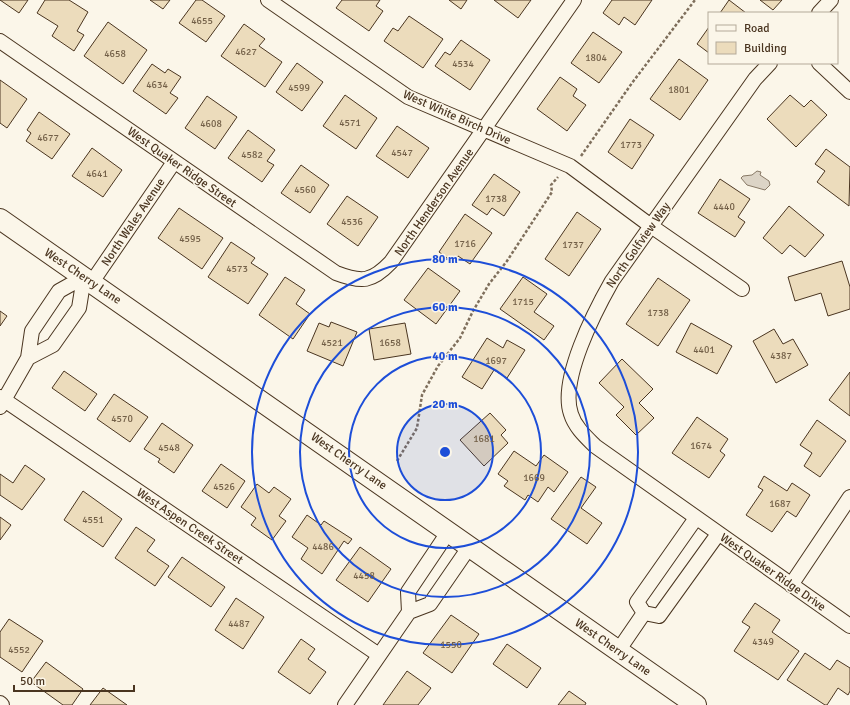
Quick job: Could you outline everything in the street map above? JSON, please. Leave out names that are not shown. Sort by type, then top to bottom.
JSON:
[{"type":"main road","name":"West Cherry Lane","points":[[0,219],[449,531],[696,705]]},
{"type":"street","name":"West White Birch Drive","points":[[268,0],[408,97],[570,166],[651,226],[742,289]]},
{"type":"street","name":"North Henderson Avenue","points":[[369,279],[380,273],[391,262],[574,0]]},
{"type":"street","points":[[820,12],[831,0]]},
{"type":"street","name":"West Quaker Ridge Street","points":[[0,41],[336,273],[352,279],[369,279]]},
{"type":"street","name":"North Golfview Way","points":[[696,518],[594,446],[581,432],[571,414],[568,396],[570,378],[603,297],[612,280],[755,79],[769,64]]},
{"type":"street","points":[[820,64],[850,92]]},
{"type":"street","name":"North Wales Avenue","points":[[28,358],[53,345],[79,308],[88,279],[174,162]]},
{"type":"street","name":"North Wales Avenue","points":[[1,401],[28,358],[32,331],[59,291],[88,279]]},
{"type":"street","name":"West Aspen Creek Street","points":[[1,401],[379,655]]},
{"type":"street","points":[[791,585],[850,497]]},
{"type":"street","points":[[696,518],[637,602],[644,613],[659,616],[718,534]]},
{"type":"street","name":"West Quaker Ridge Drive","points":[[696,518],[850,626]]},
{"type":"street","points":[[409,612],[408,592],[449,531]]},
{"type":"street","points":[[345,705],[409,612],[430,604],[470,546]]},
{"type":"street","points":[[618,651],[644,613]]},
{"type":"path","points":[[580,158],[632,83],[695,0]]},
{"type":"path","points":[[397,461],[417,428],[422,395],[438,366],[460,338],[489,284],[507,261],[552,192],[551,185],[560,175]]},
{"type":"shaded area","points":[[757,171],[761,172],[760,175],[769,181],[770,185],[765,190],[747,185],[741,178],[743,176],[752,175]]},
{"type":"building","points":[[0,0],[28,0],[19,13]]},
{"type":"building","points":[[45,0],[69,0],[88,12],[77,31],[84,35],[74,51],[52,36],[58,26],[37,13]]},
{"type":"building","points":[[150,0],[170,0],[163,9]]},
{"type":"building","points":[[196,0],[202,0],[225,16],[206,42],[179,23]]},
{"type":"building","points":[[342,0],[380,0],[376,6],[383,11],[369,31],[336,8]]},
{"type":"building","points":[[449,0],[467,0],[461,9]]},
{"type":"building","points":[[494,0],[531,0],[518,18]]},
{"type":"building","points":[[612,0],[652,0],[635,25],[624,17],[619,25],[603,13]]},
{"type":"building","points":[[729,0],[745,12],[721,12]]},
{"type":"building","points":[[760,0],[782,0],[773,10]]},
{"type":"building","points":[[409,16],[443,39],[423,68],[384,41],[393,28],[398,31]]},
{"type":"building","points":[[108,22],[147,50],[123,84],[84,56]]},
{"type":"building","points":[[244,24],[265,39],[259,46],[282,62],[265,87],[221,56]]},
{"type":"building","points":[[708,28],[708,52],[697,44]]},
{"type":"building","points":[[593,32],[622,52],[599,83],[571,63]]},
{"type":"building","points":[[461,40],[490,60],[470,90],[435,66],[445,52],[450,55]]},
{"type":"building","points":[[679,59],[708,80],[680,120],[650,99]]},
{"type":"building","points":[[297,63],[323,82],[302,111],[276,92]]},
{"type":"building","points":[[152,64],[165,73],[168,69],[181,77],[170,93],[178,98],[166,114],[133,91]]},
{"type":"building","points":[[560,77],[577,89],[573,96],[586,105],[567,131],[537,109]]},
{"type":"building","points":[[0,80],[27,99],[7,128],[0,123]]},
{"type":"building","points":[[345,95],[377,118],[356,149],[323,126]]},
{"type":"building","points":[[790,95],[804,107],[811,100],[827,115],[796,147],[767,119]]},
{"type":"building","points":[[207,96],[237,117],[215,149],[185,128]]},
{"type":"building","points":[[39,112],[70,134],[52,159],[26,141],[31,133],[27,130]]},
{"type":"building","points":[[630,119],[654,135],[632,169],[608,152]]},
{"type":"building","points":[[397,126],[429,148],[408,178],[376,156]]},
{"type":"building","points":[[248,130],[275,150],[267,161],[274,165],[262,182],[228,158]]},
{"type":"building","points":[[92,148],[122,170],[103,197],[72,176]]},
{"type":"building","points":[[826,149],[850,167],[849,206],[817,182],[825,171],[815,164]]},
{"type":"building","points":[[301,165],[329,185],[310,213],[281,193]]},
{"type":"building","points":[[494,174],[520,192],[504,216],[492,208],[487,215],[472,205]]},
{"type":"building","points":[[720,179],[750,199],[738,217],[745,222],[735,237],[698,213]]},
{"type":"building","points":[[347,196],[378,217],[358,246],[327,224]]},
{"type":"building","points":[[789,206],[824,235],[805,257],[790,245],[782,254],[763,238]]},
{"type":"building","points":[[179,208],[223,238],[202,269],[158,238]]},
{"type":"building","points":[[577,212],[601,229],[569,276],[545,259]]},
{"type":"building","points":[[465,214],[492,233],[470,264],[458,256],[454,263],[439,252]]},
{"type":"building","points":[[231,242],[255,258],[251,263],[268,274],[248,304],[208,277]]},
{"type":"building","points":[[842,261],[850,287],[850,309],[828,316],[821,293],[795,301],[788,277]]},
{"type":"building","points":[[428,268],[460,291],[436,324],[404,300]]},
{"type":"building","points":[[285,277],[305,290],[296,304],[310,314],[293,339],[259,315]]},
{"type":"building","points":[[523,277],[547,294],[534,312],[554,326],[544,340],[500,309]]},
{"type":"building","points":[[658,278],[690,300],[658,346],[626,324]]},
{"type":"building","points":[[0,311],[7,316],[0,326]]},
{"type":"building","points":[[331,322],[357,332],[343,366],[307,351],[319,323],[329,327]]},
{"type":"building","points":[[405,323],[411,354],[374,360],[369,329]]},
{"type":"building","points":[[691,323],[732,346],[717,374],[676,352]]},
{"type":"building","points":[[774,329],[783,344],[793,339],[808,365],[776,383],[753,341]]},
{"type":"building","points":[[487,338],[503,348],[507,340],[525,350],[507,378],[494,370],[482,389],[462,377]]},
{"type":"building","points":[[622,359],[653,389],[639,403],[654,418],[636,435],[616,415],[624,407],[599,383]]},
{"type":"building","points":[[64,371],[97,394],[85,411],[52,388]]},
{"type":"building","points":[[850,372],[850,416],[829,400]]},
{"type":"building","points":[[114,394],[148,417],[130,442],[97,419]]},
{"type":"building","points":[[490,413],[506,430],[501,435],[508,443],[484,466],[460,440]]},
{"type":"building","points":[[697,417],[728,439],[720,451],[725,455],[709,478],[672,453]]},
{"type":"building","points":[[817,420],[846,441],[820,477],[804,466],[812,453],[800,445]]},
{"type":"building","points":[[162,423],[193,445],[174,473],[158,462],[160,459],[144,449]]},
{"type":"building","points":[[514,451],[536,466],[544,455],[568,472],[554,492],[548,487],[538,502],[528,495],[525,500],[504,486],[508,481],[498,474]]},
{"type":"building","points":[[221,464],[245,481],[227,508],[202,491]]},
{"type":"building","points":[[25,465],[45,479],[22,510],[0,495],[0,474],[13,483]]},
{"type":"building","points":[[764,476],[787,491],[792,483],[810,495],[796,517],[787,511],[772,532],[746,515],[763,490],[758,487]]},
{"type":"building","points":[[581,477],[596,487],[581,508],[602,523],[587,544],[551,519]]},
{"type":"building","points":[[257,484],[269,493],[274,487],[291,499],[279,516],[286,521],[272,540],[251,525],[256,518],[241,507]]},
{"type":"building","points":[[83,491],[122,519],[103,547],[64,520]]},
{"type":"building","points":[[307,515],[321,525],[324,521],[352,539],[348,544],[344,541],[322,574],[301,559],[308,548],[292,537]]},
{"type":"building","points":[[0,517],[11,525],[0,540]]},
{"type":"building","points":[[136,527],[155,540],[147,551],[169,566],[155,586],[115,558]]},
{"type":"building","points":[[360,547],[391,569],[368,602],[336,580]]},
{"type":"building","points":[[182,557],[225,587],[211,607],[168,577]]},
{"type":"building","points":[[236,598],[264,617],[243,649],[215,630]]},
{"type":"building","points":[[755,603],[780,620],[772,632],[799,651],[778,680],[734,651],[750,627],[742,622]]},
{"type":"building","points":[[451,615],[479,634],[452,673],[423,653]]},
{"type":"building","points":[[9,619],[43,641],[22,672],[0,657],[0,632]]},
{"type":"building","points":[[301,639],[315,649],[308,659],[326,672],[310,694],[278,672]]},
{"type":"building","points":[[507,644],[541,668],[527,688],[493,664]]},
{"type":"building","points":[[805,653],[830,670],[837,660],[850,668],[850,691],[848,695],[838,688],[827,705],[825,705],[787,680]]},
{"type":"building","points":[[46,662],[83,689],[72,705],[63,705],[31,682]]},
{"type":"building","points":[[407,671],[431,688],[418,705],[383,705]]},
{"type":"building","points":[[103,688],[127,705],[90,705]]},
{"type":"building","points":[[569,691],[586,703],[585,705],[558,705]]}]
